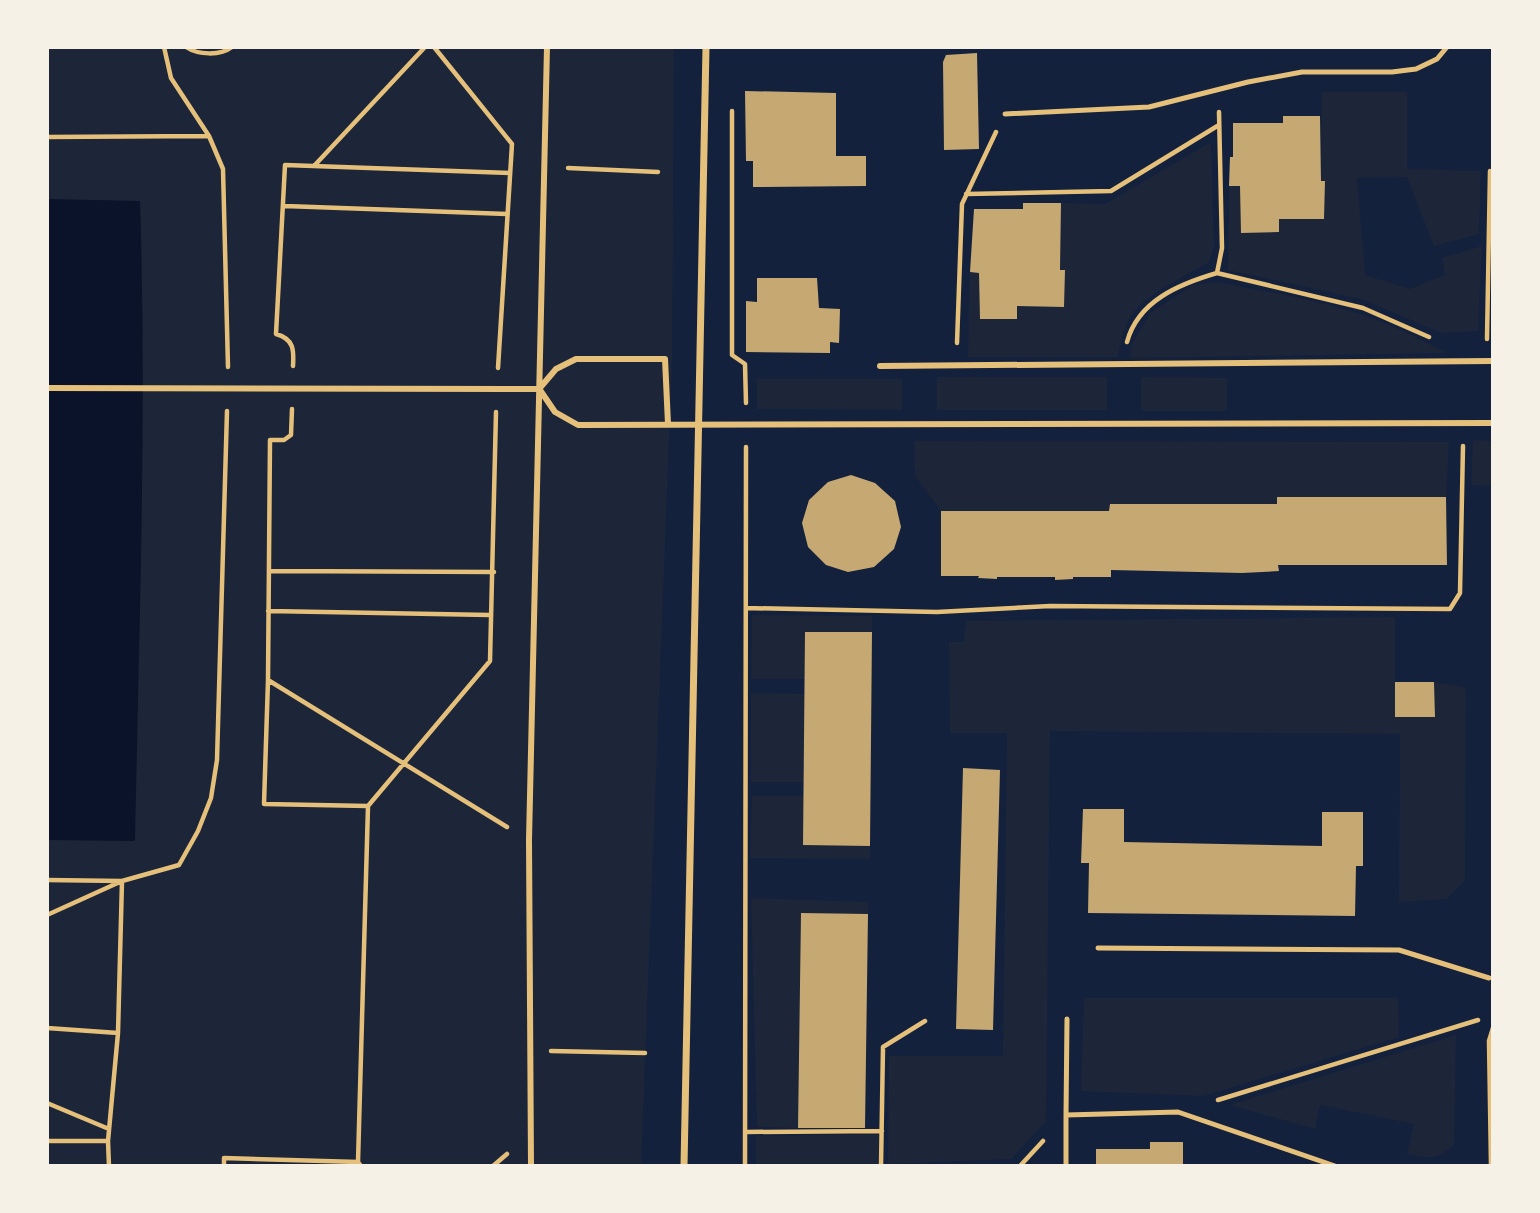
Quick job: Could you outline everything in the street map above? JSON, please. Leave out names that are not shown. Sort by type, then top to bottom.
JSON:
[{"type":"street","points":[[531,1166],[528,840],[547,47]]},
{"type":"street","points":[[684,1166],[706,47]]},
{"type":"street","points":[[47,388],[539,389],[556,369],[576,359],[665,359],[668,424]]},
{"type":"street","points":[[880,366],[1490,361]]},
{"type":"street","points":[[539,389],[555,412],[578,425],[1493,423]]},
{"type":"lane","points":[[1005,114],[1149,107],[1218,89],[1302,72],[1392,72],[1416,69],[1437,59],[1447,47]]},
{"type":"lane","points":[[1098,948],[1399,950],[1489,978]]},
{"type":"lane","points":[[1066,1166],[1067,1019]]},
{"type":"lane","points":[[1066,1115],[1178,1112],[1335,1166]]},
{"type":"path","points":[[47,915],[121,881],[178,865],[198,831],[211,798],[217,760],[228,388],[225,195],[223,169],[209,136],[171,78],[164,47]]},
{"type":"path","points":[[186,47],[192,51],[216,54],[229,51],[232,47]]},
{"type":"path","points":[[313,166],[425,47]]},
{"type":"path","points":[[223,1166],[224,1158],[359,1164],[368,806],[490,661],[496,389],[512,144],[434,47]]},
{"type":"path","points":[[1217,273],[1222,248],[1218,89]]},
{"type":"path","points":[[732,106],[732,355],[745,363],[746,424],[745,1166]]},
{"type":"path","points":[[957,365],[962,204],[1005,114]]},
{"type":"path","points":[[966,194],[1111,191],[1219,125]]},
{"type":"path","points":[[47,137],[209,136]]},
{"type":"path","points":[[368,806],[264,804],[270,440],[284,440],[290,435],[294,349],[286,337],[276,334],[285,206],[285,165],[510,173]]},
{"type":"path","points":[[544,167],[658,172]]},
{"type":"path","points":[[1490,171],[1490,361]]},
{"type":"path","points":[[285,206],[508,214]]},
{"type":"path","points":[[1124,364],[1129,335],[1147,306],[1189,281],[1217,273],[1363,308],[1420,332],[1470,361]]},
{"type":"path","points":[[746,608],[937,612],[1050,606],[1450,609],[1460,593],[1463,423]]},
{"type":"path","points":[[269,571],[494,572]]},
{"type":"path","points":[[268,611],[490,615]]},
{"type":"path","points":[[268,680],[528,840]]},
{"type":"path","points":[[47,880],[121,881]]},
{"type":"path","points":[[109,1166],[108,1141],[118,1033],[121,881]]},
{"type":"path","points":[[1178,1112],[1479,1020]]},
{"type":"path","points":[[881,1166],[883,1046],[925,1021]]},
{"type":"path","points":[[47,1028],[118,1033]]},
{"type":"path","points":[[1491,1166],[1489,1041],[1493,1028]]},
{"type":"path","points":[[531,1051],[645,1053]]},
{"type":"path","points":[[47,1103],[110,1129]]},
{"type":"path","points":[[745,1132],[882,1131]]},
{"type":"path","points":[[47,1141],[108,1141]]},
{"type":"shaded area","points":[[47,47],[674,47],[672,362],[641,1166],[47,1166]]},
{"type":"shaded area","points":[[1322,92],[1407,92],[1407,169],[1481,171],[1479,234],[1434,246],[1407,177],[1357,178],[1365,275],[1410,289],[1445,275],[1442,258],[1482,246],[1478,331],[1442,333],[1361,299],[1228,270],[1229,186],[1240,186],[1279,232],[1279,219],[1324,218],[1325,181],[1321,181]]},
{"type":"shaded area","points":[[1211,142],[1214,246],[1209,262],[1139,306],[1124,330],[1118,357],[968,357],[970,272],[979,273],[1017,306],[1065,270],[1060,270],[1061,203],[1105,204]]},
{"type":"shaded area","points":[[47,199],[140,201],[143,441],[135,841],[47,840]]},
{"type":"shaded area","points":[[1216,282],[1309,300],[1363,315],[1447,353],[1130,358],[1131,346],[1150,313],[1193,285]]},
{"type":"shaded area","points":[[937,377],[1107,377],[1107,410],[937,410]]},
{"type":"shaded area","points":[[1141,377],[1227,378],[1227,411],[1141,411]]},
{"type":"shaded area","points":[[757,379],[902,379],[902,410],[757,409]]},
{"type":"shaded area","points":[[1473,440],[1493,441],[1493,486],[1471,485]]},
{"type":"shaded area","points":[[914,441],[1449,442],[1446,497],[1277,499],[1277,504],[1110,506],[1109,511],[941,511],[915,476]]},
{"type":"shaded area","points":[[752,615],[872,616],[872,632],[805,632],[805,679],[751,679]]},
{"type":"shaded area","points":[[1395,617],[1395,717],[1435,717],[1434,682],[1466,687],[1465,880],[1446,899],[1399,902],[1400,734],[1050,731],[1046,1121],[1011,1159],[888,1164],[889,1056],[1003,1056],[1007,733],[950,733],[949,642],[964,642],[966,621]]},
{"type":"shaded area","points":[[751,693],[805,694],[803,782],[751,782]]},
{"type":"shaded area","points":[[752,796],[804,796],[870,846],[870,859],[750,858]]},
{"type":"shaded area","points":[[751,898],[868,902],[868,914],[801,914],[798,1128],[757,1127]]},
{"type":"shaded area","points":[[1084,998],[1398,998],[1399,1037],[1203,1096],[1081,1091]]},
{"type":"shaded area","points":[[1456,1035],[1454,1145],[1437,1156],[1407,1154],[1414,1124],[1320,1105],[1315,1129],[1230,1105]]},
{"type":"shaded area","points":[[879,1134],[878,1166],[756,1166],[756,1136]]},
{"type":"building","points":[[977,53],[979,149],[944,150],[943,62],[946,55]]},
{"type":"building","points":[[745,91],[836,93],[836,156],[866,156],[866,186],[753,187],[753,161],[746,161]]},
{"type":"building","points":[[1283,116],[1320,116],[1321,181],[1325,181],[1324,219],[1279,219],[1279,232],[1241,233],[1240,186],[1229,186],[1230,157],[1233,157],[1233,123],[1283,123]]},
{"type":"building","points":[[1023,203],[1061,203],[1060,270],[1065,270],[1064,307],[1017,306],[1017,319],[980,319],[979,273],[970,272],[974,209],[1023,209]]},
{"type":"building","points":[[757,278],[817,278],[819,308],[840,309],[839,343],[830,342],[830,353],[746,352],[746,301],[757,302]]},
{"type":"building","points":[[851,475],[875,483],[895,501],[901,527],[894,549],[874,567],[848,572],[826,565],[808,547],[802,523],[809,500],[828,482]]},
{"type":"building","points":[[1277,497],[1446,497],[1447,565],[1278,565],[1279,571],[1242,573],[1111,570],[1111,577],[1055,580],[1055,577],[997,579],[941,576],[941,511],[1109,511],[1110,504],[1277,504]]},
{"type":"building","points":[[805,632],[872,632],[870,846],[803,845]]},
{"type":"building","points":[[1395,682],[1434,682],[1435,717],[1395,717]]},
{"type":"building","points":[[963,768],[1000,770],[993,1030],[956,1029]]},
{"type":"building","points":[[1083,809],[1124,809],[1124,842],[1322,846],[1322,812],[1363,812],[1363,866],[1356,866],[1355,916],[1088,913],[1089,863],[1081,863]]},
{"type":"building","points":[[801,913],[868,914],[865,1128],[798,1128]]},
{"type":"building","points":[[1150,1142],[1183,1142],[1183,1166],[1096,1166],[1096,1149],[1150,1149]]}]
